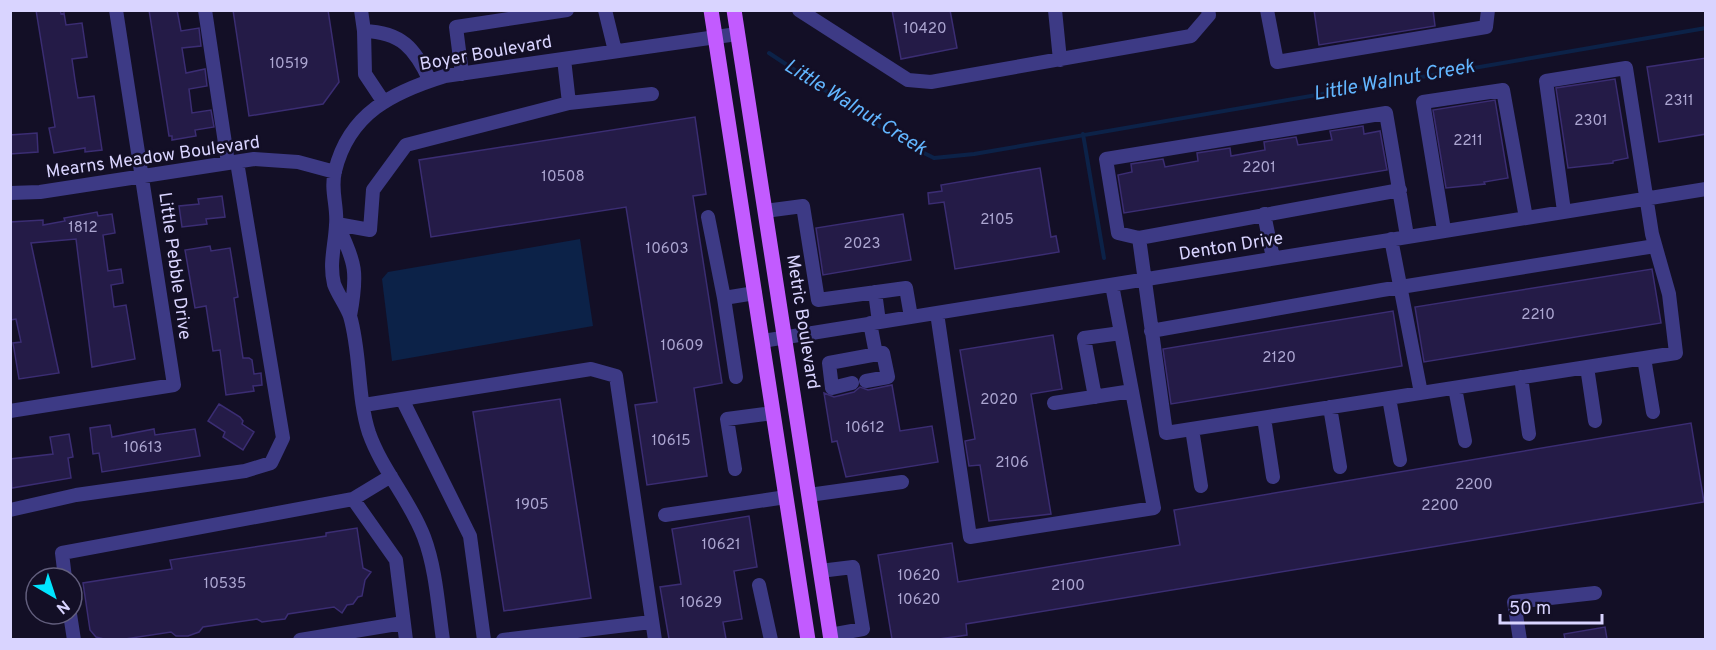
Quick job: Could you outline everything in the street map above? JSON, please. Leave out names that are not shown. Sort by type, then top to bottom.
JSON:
[{"type":"main road","points":[[711,10],[808,639]]},
{"type":"main road","name":"Metric Boulevard","points":[[734,10],[831,637]]},
{"type":"street","name":"Little Pebble Drive","points":[[10,411],[174,385],[116,10]]},
{"type":"street","points":[[10,510],[76,495],[245,471],[272,463],[283,438],[205,10]]},
{"type":"street","points":[[361,10],[365,74],[383,101]]},
{"type":"street","points":[[462,74],[456,27],[567,10]]},
{"type":"street","points":[[606,10],[615,51]]},
{"type":"street","points":[[799,10],[908,80],[931,82],[1191,36],[1209,15],[1208,10]]},
{"type":"street","points":[[1055,10],[1060,60]]},
{"type":"street","points":[[1267,10],[1277,62],[1486,27],[1488,10]]},
{"type":"street","points":[[364,31],[384,32],[405,43],[420,58],[430,81]]},
{"type":"street","name":"Boyer Boulevard","points":[[444,639],[431,562],[424,538],[369,432],[350,316],[334,284],[331,259],[336,224],[333,194],[335,172],[344,147],[357,126],[383,101],[409,87],[462,74],[737,34]]},
{"type":"street","points":[[564,59],[569,103]]},
{"type":"street","points":[[1139,238],[1166,433],[1676,353],[1668,294],[1655,246],[1626,68],[1546,81],[1564,212]]},
{"type":"street","points":[[1444,230],[1423,102],[1503,90],[1526,218]]},
{"type":"street","points":[[336,224],[370,230],[373,190],[406,145],[569,103],[652,94]]},
{"type":"street","points":[[1400,190],[1139,238],[1118,233],[1106,159],[1386,113],[1400,190],[1407,236]]},
{"type":"street","name":"Mearns Meadow Boulevard","points":[[10,192],[40,192],[255,159],[298,162],[335,172]]},
{"type":"street","name":"Denton Drive","points":[[762,341],[1706,189]]},
{"type":"street","points":[[765,211],[803,206],[818,300],[906,288],[911,317]]},
{"type":"street","points":[[1264,214],[1273,258]]},
{"type":"street","points":[[708,217],[736,377]]},
{"type":"street","name":"Boyer Boulevard","points":[[336,224],[352,255],[356,280],[350,316]]},
{"type":"street","points":[[1391,239],[1421,393]]},
{"type":"street","points":[[1151,331],[1400,287],[1655,246]]},
{"type":"street","points":[[937,313],[970,537],[1154,508],[1112,285]]},
{"type":"street","points":[[875,292],[876,354]]},
{"type":"street","points":[[724,298],[755,294]]},
{"type":"street","points":[[1095,397],[1084,338],[1121,333]]},
{"type":"street","points":[[883,353],[888,377],[832,388],[829,363],[876,354],[883,353]]},
{"type":"street","points":[[1644,358],[1653,412]]},
{"type":"street","points":[[1587,367],[1595,421]]},
{"type":"street","points":[[364,405],[591,369],[616,376],[655,639]]},
{"type":"street","points":[[1521,377],[1529,434]]},
{"type":"street","points":[[1455,388],[1465,441]]},
{"type":"street","points":[[1054,403],[1132,391]]},
{"type":"street","points":[[1389,398],[1400,459]]},
{"type":"street","points":[[402,399],[470,536],[484,639]]},
{"type":"street","points":[[1330,407],[1340,468]]},
{"type":"street","points":[[735,469],[727,419],[773,413]]},
{"type":"street","points":[[1264,418],[1273,477]]},
{"type":"street","points":[[1192,429],[1201,486]]},
{"type":"street","points":[[64,566],[62,553],[353,499],[391,476]]},
{"type":"street","points":[[809,495],[902,482]]},
{"type":"street","points":[[665,515],[786,496]]},
{"type":"street","points":[[353,499],[396,560],[406,639]]},
{"type":"street","points":[[820,571],[853,567],[863,629],[831,637]]},
{"type":"street","points":[[759,585],[771,639]]},
{"type":"street","points":[[1520,639],[1514,602],[1594,593]]},
{"type":"street","points":[[503,639],[651,622]]},
{"type":"street","points":[[300,639],[404,623]]},
{"type":"water","points":[[580,239],[593,326],[392,361],[382,279],[388,272]]},
{"type":"building","points":[[36,10],[60,10],[61,14],[64,13],[66,25],[82,23],[87,57],[72,59],[75,80],[78,98],[94,96],[102,150],[85,152],[85,148],[54,153],[49,128],[55,127]]},
{"type":"building","points":[[149,10],[177,10],[181,31],[199,28],[201,46],[182,48],[186,73],[205,69],[207,86],[189,89],[192,113],[211,110],[214,127],[195,130],[196,136],[172,140],[172,136],[169,136]]},
{"type":"building","points":[[233,10],[328,10],[339,82],[323,104],[249,116]]},
{"type":"building","points":[[892,10],[950,10],[957,48],[901,59]]},
{"type":"building","points":[[1314,10],[1433,10],[1435,26],[1319,45]]},
{"type":"building","points":[[1706,58],[1706,134],[1659,142],[1647,67]]},
{"type":"building","points":[[1615,79],[1628,158],[1613,161],[1613,163],[1568,168],[1556,88]]},
{"type":"building","points":[[1495,100],[1508,178],[1484,182],[1485,184],[1446,188],[1433,110]]},
{"type":"building","points":[[695,117],[706,194],[693,196],[722,383],[694,388],[707,476],[647,485],[635,405],[657,402],[626,207],[431,237],[419,160]]},
{"type":"building","points":[[1363,126],[1364,134],[1380,131],[1387,170],[1124,213],[1118,175],[1132,172],[1131,164],[1163,159],[1165,167],[1198,161],[1197,153],[1230,148],[1231,156],[1265,150],[1264,142],[1296,137],[1298,145],[1332,140],[1330,131]]},
{"type":"building","points":[[37,133],[38,152],[10,154],[10,135]]},
{"type":"building","points":[[1040,168],[1051,237],[1056,236],[1059,252],[955,269],[944,202],[929,204],[928,193],[942,191],[941,185]]},
{"type":"building","points":[[222,196],[225,217],[206,219],[207,224],[182,227],[179,206],[199,204],[198,199]]},
{"type":"building","points":[[97,212],[98,216],[112,214],[115,233],[103,235],[108,271],[121,269],[123,283],[111,285],[114,307],[126,305],[135,359],[92,367],[76,239],[31,243],[59,373],[19,379],[13,343],[21,342],[16,319],[10,320],[10,222],[43,220],[43,225],[65,221],[64,218]]},
{"type":"building","points":[[903,214],[911,260],[823,275],[816,228]]},
{"type":"building","points":[[210,246],[211,251],[230,248],[238,297],[234,298],[243,358],[252,360],[254,374],[261,373],[262,385],[253,386],[254,391],[226,395],[220,350],[213,351],[206,306],[195,308],[185,250]]},
{"type":"building","points":[[1652,269],[1661,323],[1424,362],[1415,307]]},
{"type":"building","points":[[1393,311],[1402,366],[1171,404],[1163,349]]},
{"type":"building","points":[[1053,335],[1062,389],[1031,394],[1051,514],[989,521],[980,465],[969,466],[965,441],[975,439],[960,350]]},
{"type":"building","points":[[892,385],[900,431],[932,426],[938,462],[846,477],[837,441],[832,442],[824,393],[834,397],[854,392],[860,387],[868,390]]},
{"type":"building","points":[[560,399],[591,598],[504,611],[473,412]]},
{"type":"building","points":[[219,404],[240,417],[242,424],[254,432],[243,450],[223,437],[225,432],[208,421]]},
{"type":"building","points":[[1691,423],[1704,502],[966,624],[967,635],[939,639],[892,639],[878,555],[952,543],[958,582],[1180,545],[1174,510]]},
{"type":"building","points":[[110,425],[112,437],[154,429],[155,435],[195,429],[200,456],[102,472],[99,453],[93,454],[90,428]]},
{"type":"building","points":[[69,434],[73,457],[68,458],[71,478],[12,488],[10,459],[53,454],[50,437]]},
{"type":"building","points":[[749,516],[757,567],[734,571],[742,619],[723,622],[726,639],[669,639],[660,587],[681,584],[672,529]]},
{"type":"building","points":[[357,528],[363,568],[371,572],[365,580],[362,596],[358,597],[353,604],[347,605],[342,613],[334,607],[288,614],[285,619],[262,622],[257,619],[203,627],[199,632],[188,636],[176,636],[171,632],[125,639],[104,639],[96,637],[90,630],[84,583],[172,569],[170,560],[326,536],[326,533]]},
{"type":"building","points":[[1605,627],[1607,639],[1565,639],[1564,634]]},
{"type":"waterway","name":"Little Walnut Creek","points":[[769,53],[908,145],[934,158],[974,154],[1706,28]]},
{"type":"waterway","name":"Little Walnut Creek","points":[[1083,134],[1104,258]]}]
